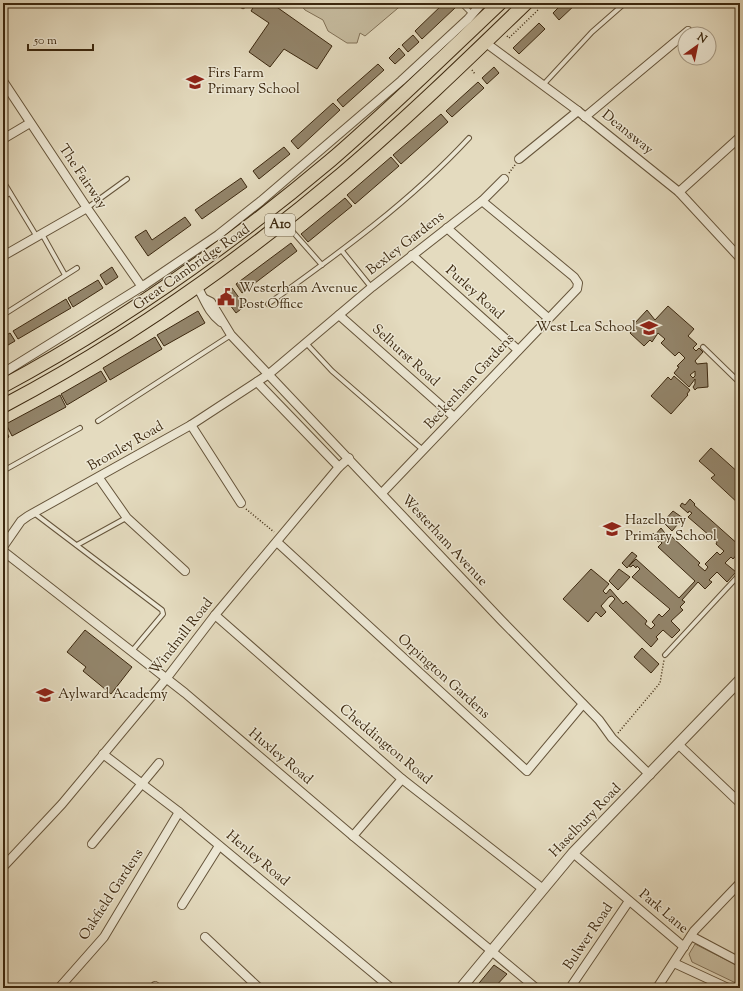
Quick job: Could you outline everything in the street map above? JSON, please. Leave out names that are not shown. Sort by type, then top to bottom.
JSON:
[{"type":"highway","name":"Great Cambridge Road","points":[[3,386],[87,338],[220,249],[331,160],[405,86],[500,3]]},
{"type":"highway","name":"Great Cambridge Road","points":[[3,406],[97,352],[197,286],[284,221],[376,144],[526,3]]},
{"type":"street","points":[[3,373],[142,287],[218,235],[405,86],[482,3]]},
{"type":"street","points":[[585,117],[677,40]]},
{"type":"street","name":"Deansway","points":[[486,42],[578,111],[679,192],[740,258]]},
{"type":"street","name":"The Fairway","points":[[3,81],[87,208],[142,287]]},
{"type":"street","points":[[519,160],[578,111]]},
{"type":"street","points":[[3,139],[30,123]]},
{"type":"street","points":[[679,192],[740,137]]},
{"type":"street","name":"Bexley Gardens","points":[[269,374],[412,255],[482,201],[504,179]]},
{"type":"street","name":"Beckenham Gardens","points":[[382,494],[577,289],[578,283],[574,276],[482,201]]},
{"type":"street","points":[[3,256],[87,208]]},
{"type":"street","points":[[446,228],[548,318]]},
{"type":"street","name":"Purley Road","points":[[412,255],[518,350]]},
{"type":"street","name":"Westerham Avenue","points":[[197,286],[205,299],[206,306],[213,315],[222,322],[231,335],[599,720],[608,733],[650,775]]},
{"type":"street","name":"Selhurst Road","points":[[339,315],[454,417]]},
{"type":"street","name":"Bromley Road","points":[[3,547],[22,521],[34,513],[99,478],[191,424],[269,374]]},
{"type":"street","points":[[257,382],[339,467]]},
{"type":"street","points":[[299,426],[310,416]]},
{"type":"street","points":[[191,424],[241,503]]},
{"type":"street","name":"Windmill Road","points":[[3,867],[62,804],[166,679],[215,615],[339,467],[349,458]]},
{"type":"street","points":[[99,478],[127,518],[185,571]]},
{"type":"street","name":"Orpington Gardens","points":[[279,540],[527,772],[583,704]]},
{"type":"street","name":"Huxley Road","points":[[3,551],[132,651],[536,988]]},
{"type":"street","name":"Cheddington Road","points":[[215,615],[402,779],[542,889]]},
{"type":"street","name":"Haselbury Road","points":[[461,988],[573,853],[650,775],[740,680]]},
{"type":"street","points":[[679,744],[740,804]]},
{"type":"street","name":"Henley Road","points":[[103,754],[142,785],[180,812],[391,988]]},
{"type":"street","points":[[92,844],[142,785],[158,762]]},
{"type":"street","points":[[353,836],[402,779]]},
{"type":"street","name":"Oakfield Gardens","points":[[60,988],[104,937],[180,812]]},
{"type":"street","points":[[182,904],[220,846]]},
{"type":"street","name":"Park Lane","points":[[573,853],[684,947],[691,936],[740,962]]},
{"type":"street","points":[[691,936],[740,883]]},
{"type":"street","name":"Bulwer Road","points":[[570,988],[629,901]]},
{"type":"street","points":[[205,937],[259,988]]},
{"type":"street","points":[[657,988],[684,947]]},
{"type":"street","points":[[674,963],[728,988]]},
{"type":"lane","points":[[460,3],[472,14]]},
{"type":"lane","points":[[542,85],[592,32],[625,3]]},
{"type":"lane","points":[[268,304],[342,251],[394,208],[470,138]]},
{"type":"lane","points":[[87,208],[127,179]]},
{"type":"lane","points":[[3,181],[65,275]]},
{"type":"lane","points":[[3,197],[10,193]]},
{"type":"lane","points":[[284,221],[322,266]]},
{"type":"lane","points":[[342,251],[372,288]]},
{"type":"lane","points":[[3,315],[77,268]]},
{"type":"lane","points":[[98,421],[231,335]]},
{"type":"lane","points":[[306,343],[325,365],[352,390],[423,450]]},
{"type":"lane","points":[[703,347],[740,383]]},
{"type":"lane","points":[[3,471],[80,428]]},
{"type":"lane","points":[[34,513],[162,610],[164,614],[132,651]]},
{"type":"lane","points":[[77,546],[127,518]]},
{"type":"lane","points":[[665,654],[740,574]]},
{"type":"path","points":[[542,6],[545,3]]},
{"type":"path","points":[[507,36],[510,38],[539,9]]},
{"type":"path","points":[[472,70],[475,74]]},
{"type":"path","points":[[504,179],[519,160]]},
{"type":"path","points":[[241,503],[279,540]]},
{"type":"path","points":[[608,733],[612,728],[618,734],[660,682],[664,669],[665,654]]},
{"type":"shaded area","points":[[299,3],[404,3],[365,36],[360,33],[357,43],[347,43],[328,31],[323,20],[305,10]]},
{"type":"shaded area","points":[[695,944],[740,967],[740,985],[692,962],[689,954]]},
{"type":"building","points":[[256,3],[271,3],[332,46],[317,69],[284,49],[270,67],[249,52],[269,23],[251,11]]},
{"type":"building","points":[[444,3],[453,3],[456,7],[422,39],[415,31]]},
{"type":"building","points":[[563,3],[577,3],[559,20],[553,13]]},
{"type":"building","points":[[539,23],[545,29],[519,54],[513,48]]},
{"type":"building","points":[[413,35],[419,42],[408,52],[402,45]]},
{"type":"building","points":[[399,48],[405,55],[395,64],[389,58]]},
{"type":"building","points":[[378,64],[384,70],[343,107],[337,100]]},
{"type":"building","points":[[494,67],[499,73],[487,84],[482,78]]},
{"type":"building","points":[[478,82],[484,88],[452,117],[446,111]]},
{"type":"building","points":[[333,103],[340,110],[298,149],[291,141]]},
{"type":"building","points":[[441,114],[448,122],[401,164],[393,155]]},
{"type":"building","points":[[284,147],[290,154],[259,179],[253,171]]},
{"type":"building","points":[[391,157],[399,166],[355,204],[347,195]]},
{"type":"building","points":[[241,178],[247,187],[202,219],[195,210]]},
{"type":"building","points":[[345,198],[352,206],[308,242],[301,234]]},
{"type":"building","points":[[185,217],[191,225],[148,256],[135,237],[146,230],[152,240]]},
{"type":"building","points":[[291,243],[297,251],[242,293],[236,284]]},
{"type":"building","points":[[112,267],[118,277],[106,285],[100,275]]},
{"type":"building","points":[[98,280],[103,288],[73,307],[68,298]]},
{"type":"building","points":[[232,288],[245,306],[236,313],[227,301],[224,303],[220,297]]},
{"type":"building","points":[[66,299],[71,308],[18,339],[13,331]]},
{"type":"building","points":[[668,306],[694,329],[688,336],[697,344],[693,348],[696,351],[699,348],[703,352],[695,361],[697,364],[707,363],[708,387],[697,388],[695,390],[693,387],[695,384],[695,379],[689,387],[674,373],[679,367],[677,366],[685,358],[679,352],[675,356],[661,343],[665,339],[658,333],[652,342],[650,340],[644,346],[630,333],[636,326],[634,324],[647,310],[655,320]],"holes":[[[695,371],[695,376],[693,378],[690,375]]]},
{"type":"building","points":[[198,311],[205,323],[164,346],[157,335]]},
{"type":"building","points":[[10,333],[15,341],[3,348],[3,337]]},
{"type":"building","points":[[155,337],[162,349],[110,380],[103,368]]},
{"type":"building","points":[[101,371],[107,381],[67,405],[61,394]]},
{"type":"building","points":[[674,376],[690,390],[687,394],[688,395],[671,414],[651,396],[668,377],[671,380]]},
{"type":"building","points":[[60,395],[66,407],[12,436],[6,424]]},
{"type":"building","points":[[4,426],[9,437],[3,440],[3,427]]},
{"type":"building","points":[[711,448],[740,474],[740,505],[711,478],[715,475],[699,461]]},
{"type":"building","points":[[690,499],[695,504],[694,505],[740,546],[740,551],[733,559],[731,557],[725,563],[736,572],[727,582],[717,572],[709,580],[712,582],[705,589],[698,582],[682,600],[685,602],[680,607],[683,610],[671,621],[680,630],[672,638],[663,630],[656,637],[658,639],[651,647],[609,606],[615,599],[612,596],[609,597],[601,606],[606,612],[601,617],[596,612],[588,622],[563,599],[591,569],[609,584],[603,591],[606,594],[610,589],[623,604],[626,601],[647,621],[645,624],[651,629],[655,625],[652,622],[659,614],[662,617],[670,609],[632,577],[640,569],[637,566],[636,568],[633,565],[631,567],[629,566],[636,559],[679,598],[695,581],[658,547],[662,543],[660,541],[658,542],[651,535],[653,533],[655,535],[661,528],[668,537],[670,535],[700,563],[698,565],[705,571],[708,567],[705,564],[717,552],[720,555],[724,551],[716,544],[717,542],[688,517],[692,513],[689,511],[688,513],[680,506],[682,503],[685,505]]},
{"type":"building","points":[[673,511],[683,518],[672,531],[663,522]]},
{"type":"building","points":[[632,552],[637,556],[627,568],[622,563]]},
{"type":"building","points":[[619,569],[630,577],[618,590],[609,581]]},
{"type":"building","points":[[85,630],[132,667],[111,694],[83,671],[86,667],[67,652]]},
{"type":"building","points":[[642,648],[659,664],[651,673],[634,657]]},
{"type":"building","points":[[494,965],[507,974],[494,988],[475,988]]},
{"type":"place","name":"Firs Farm Primary School","points":[[195,82]]},
{"type":"place","name":"Westerham Avenue Post Office","points":[[226,297]]},
{"type":"place","name":"West Lea School","points":[[649,328]]},
{"type":"place","name":"Hazelbury Primary School","points":[[612,529]]},
{"type":"place","name":"Aylward Academy","points":[[45,695]]}]
